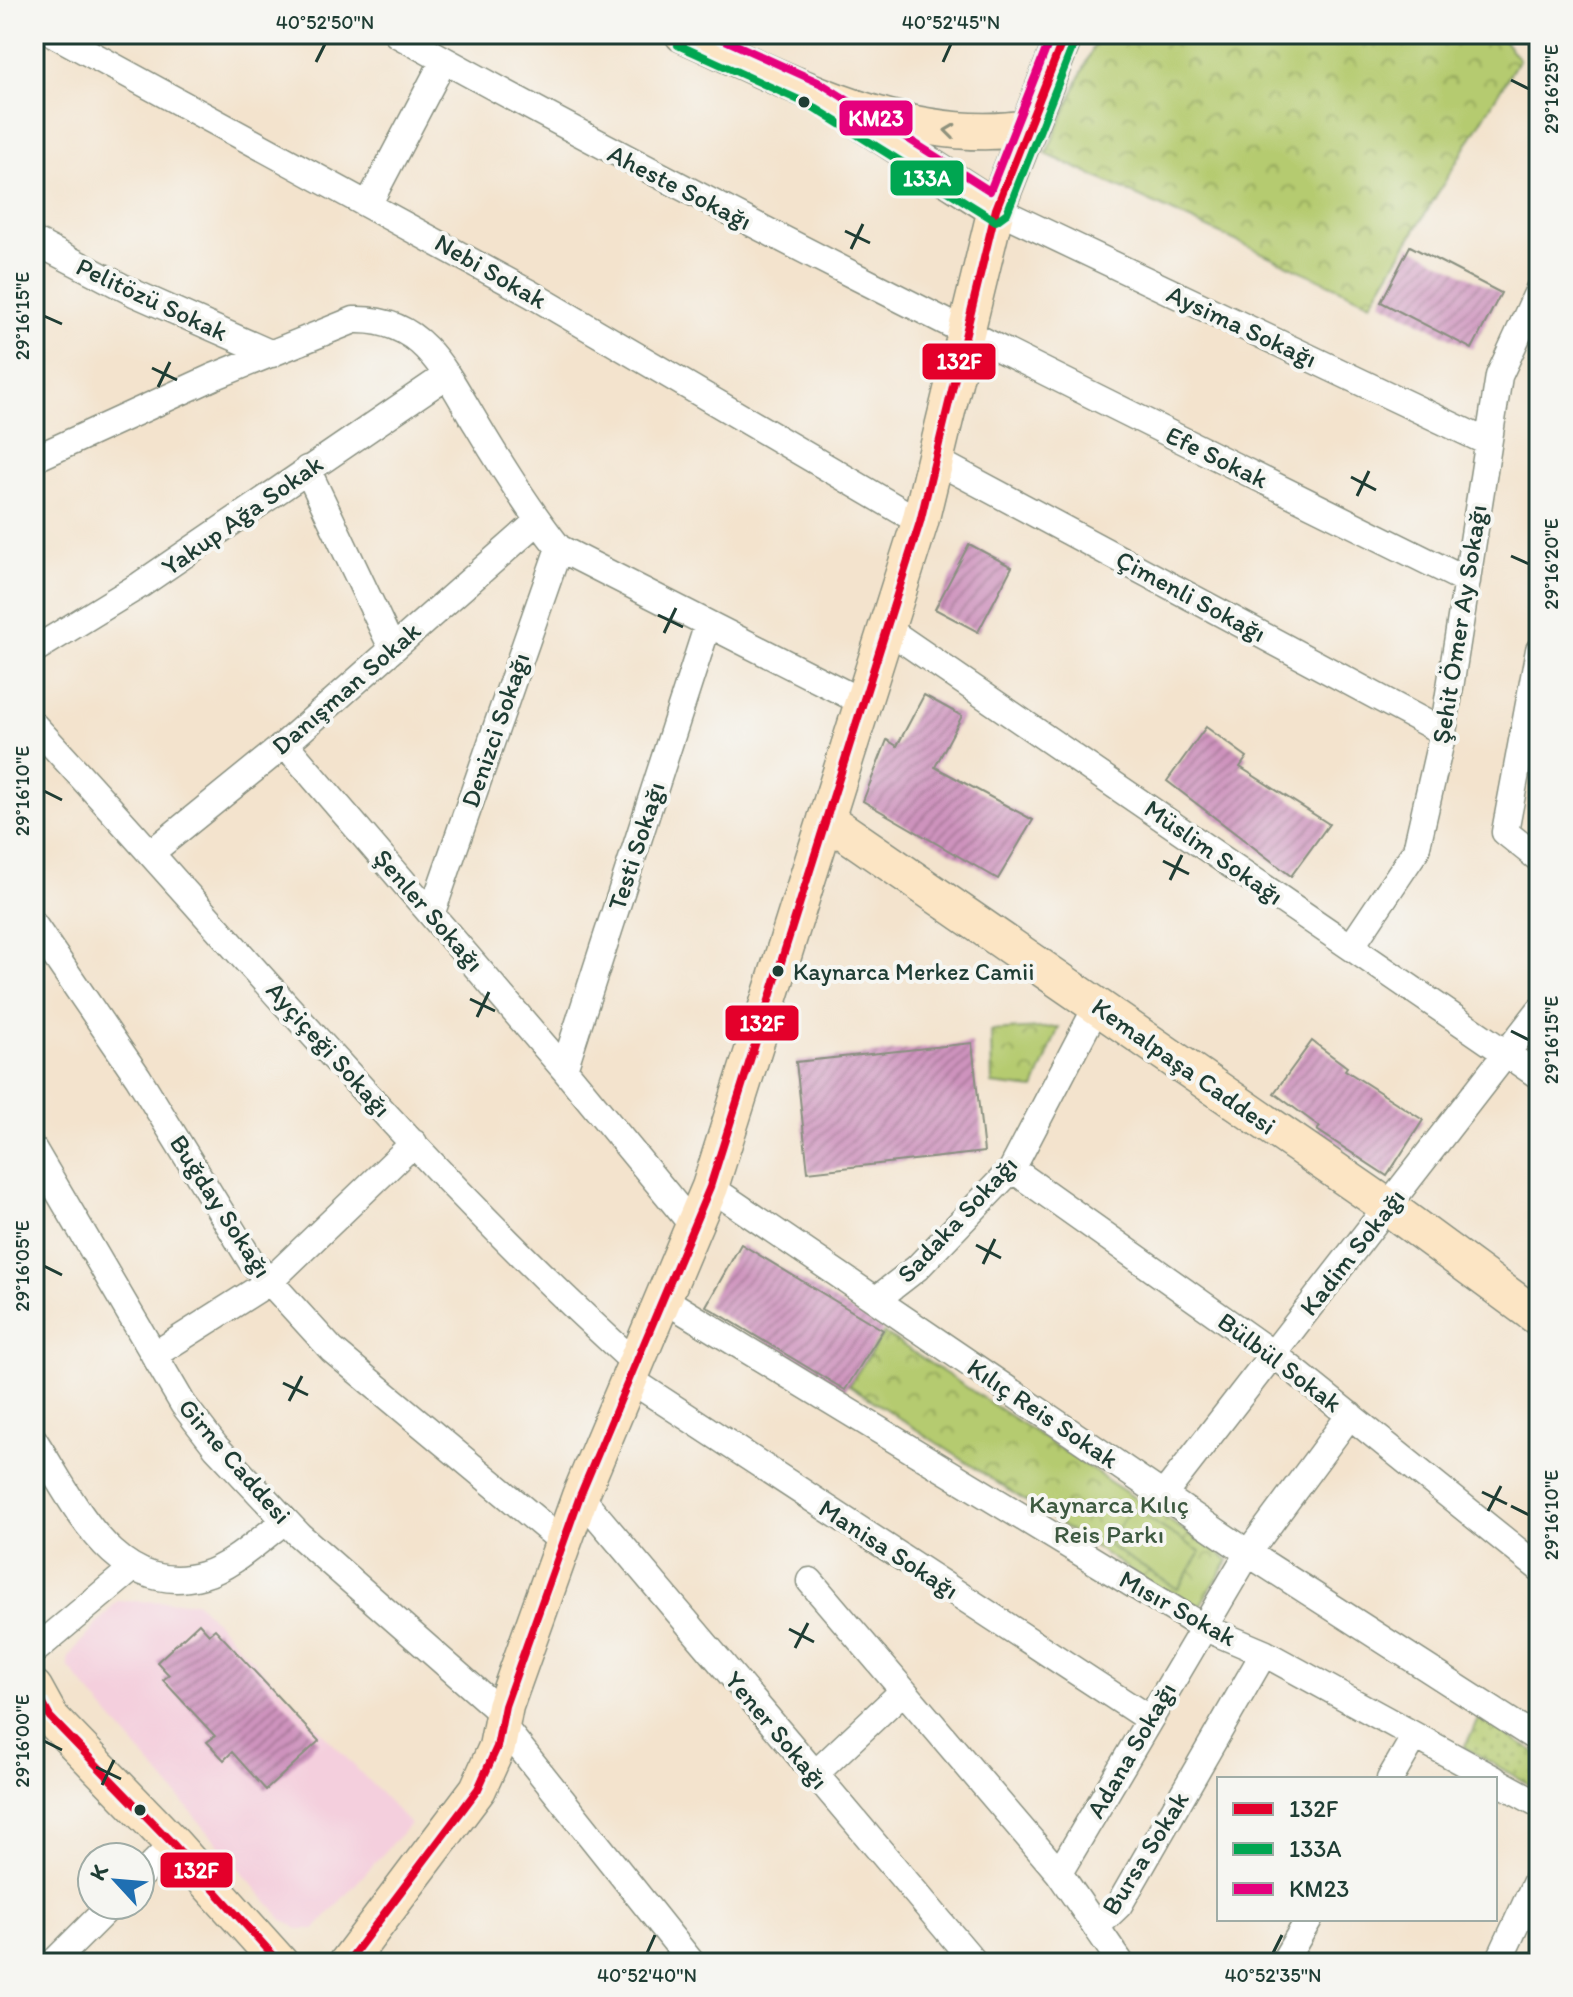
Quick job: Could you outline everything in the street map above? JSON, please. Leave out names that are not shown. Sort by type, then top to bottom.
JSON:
[{"type":"street","name":"Nebi Sokak","points":[[54,34],[369,203],[920,522]]},
{"type":"street","name":"Aheste Sokağı","points":[[397,34],[609,151],[966,333]]},
{"type":"street","points":[[683,34],[816,94],[996,209]]},
{"type":"street","points":[[347,1963],[478,1789],[490,1767],[580,1496],[710,1187],[920,522],[996,209],[1065,34]]},
{"type":"street","points":[[369,203],[444,60]]},
{"type":"street","points":[[816,94],[953,133],[1028,128]]},
{"type":"street","name":"Aysima Sokağı","points":[[996,209],[1487,442]]},
{"type":"street","name":"Pelitözü Sokak","points":[[34,241],[134,293],[272,354]]},
{"type":"street","name":"Şehit Ömer Ay Sokağı","points":[[1351,947],[1416,850],[1443,732],[1499,376],[1539,289]]},
{"type":"street","points":[[34,459],[213,377],[354,320],[376,319],[401,329],[425,347],[447,375],[538,521],[559,548],[862,702]]},
{"type":"street","name":"Efe Sokak","points":[[966,333],[1467,581]]},
{"type":"street","name":"Yakup Ağa Sokak","points":[[34,650],[140,585],[447,375]]},
{"type":"street","name":"Çimenli Sokağı","points":[[937,461],[1443,732]]},
{"type":"street","points":[[307,469],[392,648]]},
{"type":"street","name":"Danışman Sokak","points":[[152,852],[285,744],[538,521]]},
{"type":"street","name":"Denizci Sokağı","points":[[432,912],[559,548]]},
{"type":"street","name":"Testi Sokağı","points":[[564,1069],[708,624]]},
{"type":"street","name":"Müslim Sokağı","points":[[887,629],[1539,1076]]},
{"type":"street","points":[[1539,650],[1505,832],[1539,859]]},
{"type":"street","name":"Ayçiçeği Sokağı","points":[[34,725],[414,1143],[632,1371]]},
{"type":"street","name":"Şenler Sokağı","points":[[285,744],[432,912],[694,1227]]},
{"type":"street","name":"Kemalpaşa Caddesi","points":[[826,819],[1388,1207],[1539,1318]]},
{"type":"street","name":"Buğday Sokağı","points":[[34,925],[138,1077],[251,1261],[269,1282],[332,1350],[563,1542]]},
{"type":"street","name":"Sadaka Sokağı","points":[[877,1299],[917,1268],[1012,1169],[1097,1006]]},
{"type":"street","name":"Kadim Sokağı","points":[[1165,1493],[1539,1011]]},
{"type":"street","points":[[154,1355],[269,1282],[414,1143]]},
{"type":"street","name":"Girne Caddesi","points":[[34,1150],[183,1404],[208,1436],[285,1521],[504,1721],[692,1963]]},
{"type":"street","name":"Bülbül Sokak","points":[[1012,1169],[1273,1354],[1539,1568]]},
{"type":"street","name":"Kılıç Reis Sokak","points":[[710,1187],[1165,1493],[1248,1553],[1539,1740]]},
{"type":"street","name":"Mısır Sokak","points":[[665,1300],[1203,1627],[1264,1653],[1490,1777]]},
{"type":"street","name":"Manisa Sokağı","points":[[632,1371],[1149,1719]]},
{"type":"street","name":"Adana Sokağı","points":[[1059,1873],[1248,1553],[1350,1415]]},
{"type":"street","points":[[34,1440],[99,1540],[119,1560],[133,1568],[178,1579],[206,1575],[285,1521]]},
{"type":"street","name":"Yener Sokağı","points":[[580,1496],[975,1963]]},
{"type":"street","points":[[34,1651],[133,1568]]},
{"type":"street","points":[[810,1581],[901,1693],[1059,1873],[1121,1963]]},
{"type":"street","name":"Bursa Sokak","points":[[1096,1927],[1119,1905],[1264,1653]]},
{"type":"street","points":[[815,1774],[901,1693]]},
{"type":"street","points":[[38,1713],[173,1844],[280,1963]]},
{"type":"street","points":[[1391,1777],[1415,1736]]},
{"type":"street","name":"Mısır Sokak","points":[[1497,1781],[1539,1804]]},
{"type":"street","points":[[156,1861],[173,1844]]},
{"type":"street","points":[[1498,1963],[1539,1875]]},
{"type":"street","points":[[53,1963],[95,1921]]},
{"type":"street","points":[[1283,1963],[1308,1921]]},
{"type":"shaded area","points":[[117,1601],[197,1602],[410,1824],[315,1929],[298,1929],[282,1919],[68,1667],[68,1657]]},
{"type":"green space","points":[[1099,34],[1498,34],[1519,59],[1371,303],[1046,154]]},
{"type":"green space","points":[[1059,1027],[1034,1089],[992,1084],[991,1031]]},
{"type":"green space","name":"Kaynarca Kılıç Reis Parkı","points":[[884,1333],[1229,1560],[1195,1613],[849,1385]]},
{"type":"green space","points":[[1131,1508],[1201,1552],[1178,1589],[1108,1545]]},
{"type":"green space","points":[[1480,1718],[1539,1755],[1539,1790],[1464,1747]]},
{"type":"building","points":[[1410,246],[1501,293],[1472,349],[1381,302]]},
{"type":"building","points":[[969,544],[1012,567],[978,632],[935,609]]},
{"type":"building","points":[[924,695],[962,716],[935,767],[1033,820],[998,879],[863,801],[887,740],[897,746]]},
{"type":"building","points":[[1206,727],[1247,757],[1240,767],[1329,824],[1291,876],[1167,781]]},
{"type":"building","points":[[1312,1041],[1347,1067],[1345,1070],[1423,1120],[1387,1176],[1317,1130],[1320,1127],[1274,1093]]},
{"type":"building","name":"Kaynarca Merkez Camii","points":[[972,1043],[984,1152],[808,1172],[796,1062]]},
{"type":"building","points":[[741,1244],[883,1330],[845,1390],[706,1306]]},
{"type":"building","points":[[199,1623],[209,1634],[215,1629],[319,1741],[266,1790],[232,1752],[224,1760],[207,1742],[215,1736],[163,1680],[169,1675],[157,1662]]},
{"type":"transit line","name":"KM23","points":[[712,34],[822,84],[990,191],[1052,34]]},
{"type":"transit line","name":"132F","points":[[347,1963],[478,1789],[497,1747],[505,1706],[580,1496],[710,1187],[920,522],[996,209],[1065,34]]},
{"type":"transit line","name":"133A","points":[[678,45],[810,105],[996,221],[1007,213],[1076,38]]},
{"type":"transit line","name":"132F","points":[[34,1688],[50,1717],[173,1844],[280,1963]]},
{"type":"place","name":"Kaynarca Merkez Camii","points":[[778,971]]}]
